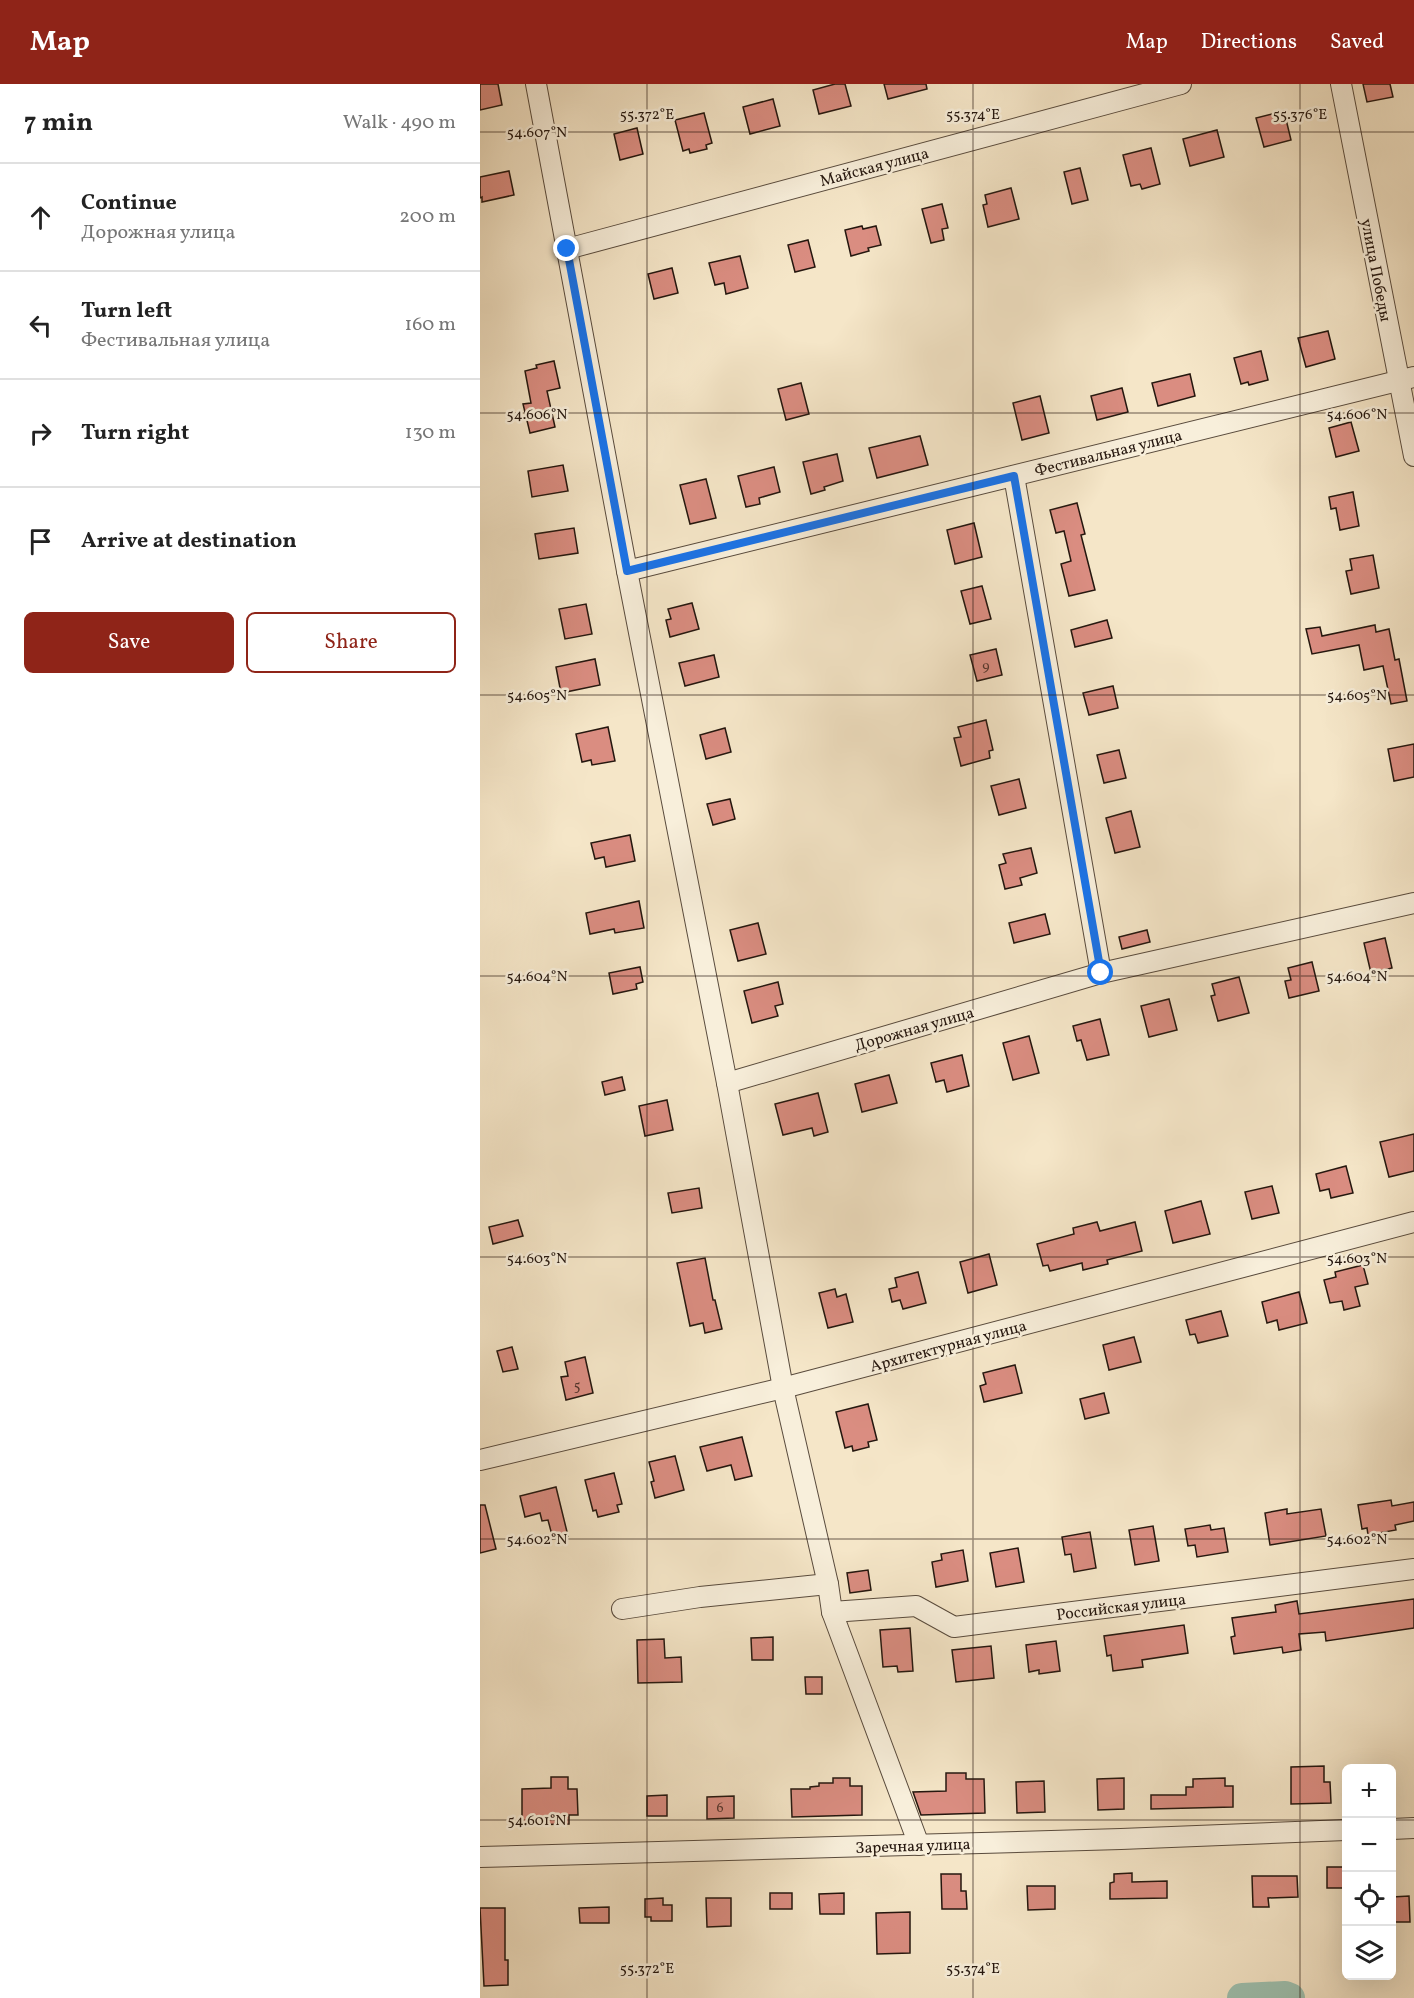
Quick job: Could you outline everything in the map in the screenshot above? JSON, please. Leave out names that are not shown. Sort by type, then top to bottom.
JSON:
[{"type":"street","points":[[536,84],[783,1388],[828,1584],[832,1612],[919,1845]]},
{"type":"street","name":"Майская улица","points":[[567,249],[1181,84]]},
{"type":"street","name":"улица Победы","points":[[1341,84],[1406,379],[1414,456]]},
{"type":"street","name":"Фестивальная улица","points":[[627,571],[1406,379]]},
{"type":"street","points":[[1014,476],[1101,973]]},
{"type":"street","name":"Дорожная улица","points":[[727,1083],[1101,973],[1414,903]]},
{"type":"street","name":"Архитектурная улица","points":[[480,1461],[783,1388],[1414,1222]]},
{"type":"street","name":"Российская улица","points":[[832,1612],[916,1606],[954,1628],[1414,1569]]},
{"type":"street","points":[[622,1609],[700,1597],[828,1584]]},
{"type":"street","points":[[1396,1828],[1414,1828]]},
{"type":"street","name":"Заречная улица","points":[[480,1857],[1342,1830]]},
{"type":"building","points":[[480,84],[498,84],[502,105],[480,110]]},
{"type":"building","points":[[835,84],[845,84],[851,106],[819,114],[813,90]]},
{"type":"building","points":[[884,84],[926,84],[927,89],[888,99]]},
{"type":"building","points":[[1363,84],[1390,84],[1393,97],[1367,102]]},
{"type":"building","points":[[773,99],[780,126],[750,134],[743,107]]},
{"type":"building","points":[[1284,111],[1291,140],[1264,147],[1256,118]]},
{"type":"building","points":[[704,113],[712,143],[706,145],[707,149],[690,153],[689,149],[683,151],[675,120]]},
{"type":"building","points":[[637,128],[643,154],[620,160],[614,134]]},
{"type":"building","points":[[1217,130],[1224,157],[1190,166],[1183,139]]},
{"type":"building","points":[[1151,148],[1160,184],[1142,189],[1140,184],[1131,186],[1123,155]]},
{"type":"building","points":[[1080,168],[1088,200],[1072,204],[1064,172]]},
{"type":"building","points":[[509,171],[514,195],[482,202],[480,177]]},
{"type":"building","points":[[1011,188],[1019,219],[988,227],[983,205],[987,204],[985,195]]},
{"type":"building","points":[[942,204],[948,228],[942,229],[944,240],[931,243],[922,209]]},
{"type":"building","points":[[862,226],[863,229],[876,226],[881,245],[851,256],[845,230]]},
{"type":"building","points":[[808,240],[815,267],[795,272],[788,245]]},
{"type":"building","points":[[740,256],[748,288],[726,294],[724,283],[715,285],[709,263]]},
{"type":"building","points":[[672,268],[678,293],[654,299],[648,274]]},
{"type":"building","points":[[1328,331],[1335,359],[1306,367],[1298,338]]},
{"type":"building","points":[[1261,351],[1268,380],[1249,385],[1248,382],[1241,384],[1234,358]]},
{"type":"building","points":[[554,361],[560,388],[547,391],[555,427],[530,433],[523,404],[531,403],[525,371],[537,368],[536,365]]},
{"type":"building","points":[[1190,374],[1195,396],[1158,406],[1152,383]]},
{"type":"building","points":[[801,383],[809,414],[786,420],[778,389]]},
{"type":"building","points":[[1122,388],[1128,412],[1097,420],[1091,396]]},
{"type":"building","points":[[1040,396],[1049,433],[1022,440],[1013,403]]},
{"type":"building","points":[[1351,422],[1359,451],[1336,457],[1329,428]]},
{"type":"building","points":[[920,436],[928,465],[877,478],[869,448]]},
{"type":"building","points":[[837,454],[843,481],[811,494],[803,462]]},
{"type":"building","points":[[563,465],[568,491],[532,497],[528,471]]},
{"type":"building","points":[[774,467],[780,492],[759,498],[760,504],[746,507],[738,476]]},
{"type":"building","points":[[706,479],[716,518],[690,524],[680,485]]},
{"type":"building","points":[[1353,492],[1359,526],[1340,530],[1336,508],[1331,509],[1329,497]]},
{"type":"building","points":[[1077,503],[1085,534],[1081,535],[1095,590],[1069,596],[1061,564],[1071,561],[1064,531],[1056,533],[1050,510]]},
{"type":"building","points":[[974,523],[982,557],[955,564],[947,530]]},
{"type":"building","points":[[574,528],[578,553],[539,559],[535,534]]},
{"type":"building","points":[[1373,555],[1379,588],[1351,594],[1346,571],[1352,570],[1350,559]]},
{"type":"building","points":[[982,586],[991,619],[970,624],[961,591]]},
{"type":"building","points":[[692,603],[699,629],[670,637],[666,620],[671,619],[668,609]]},
{"type":"building","points":[[586,604],[592,634],[565,639],[559,609]]},
{"type":"building","points":[[1107,620],[1112,638],[1075,647],[1071,630]]},
{"type":"building","points":[[1375,625],[1376,632],[1389,629],[1395,660],[1399,659],[1407,701],[1391,704],[1383,666],[1364,670],[1359,645],[1312,654],[1306,629],[1320,627],[1322,636]]},
{"type":"building","points":[[996,649],[1002,675],[977,681],[970,655]]},
{"type":"building","points":[[714,655],[719,677],[685,686],[679,663]]},
{"type":"building","points":[[595,659],[600,685],[561,693],[556,667]]},
{"type":"building","points":[[1113,686],[1118,708],[1089,715],[1083,693]]},
{"type":"building","points":[[986,720],[993,750],[989,751],[990,758],[961,766],[954,738],[961,737],[958,727]]},
{"type":"building","points":[[608,727],[615,761],[592,765],[591,760],[582,762],[576,734]]},
{"type":"building","points":[[725,728],[731,752],[706,759],[700,735]]},
{"type":"building","points":[[1414,744],[1414,777],[1394,781],[1388,749]]},
{"type":"building","points":[[1119,750],[1126,778],[1104,783],[1097,755]]},
{"type":"building","points":[[1019,779],[1026,808],[999,815],[991,786]]},
{"type":"building","points":[[730,799],[735,819],[713,825],[707,804]]},
{"type":"building","points":[[1131,811],[1140,847],[1115,853],[1106,818]]},
{"type":"building","points":[[630,835],[635,861],[606,867],[604,857],[595,859],[591,843]]},
{"type":"building","points":[[1031,848],[1037,873],[1020,878],[1022,885],[1005,889],[999,865],[1006,863],[1003,854]]},
{"type":"building","points":[[639,901],[644,928],[615,933],[614,929],[590,934],[586,913]]},
{"type":"building","points":[[1045,914],[1050,934],[1014,943],[1009,923]]},
{"type":"building","points":[[758,923],[766,954],[738,961],[730,930]]},
{"type":"building","points":[[1147,930],[1150,942],[1122,949],[1119,937]]},
{"type":"building","points":[[1385,938],[1392,968],[1371,973],[1364,943]]},
{"type":"building","points":[[1312,962],[1319,991],[1289,998],[1285,981],[1291,980],[1288,968]]},
{"type":"building","points":[[640,967],[643,982],[636,984],[637,989],[613,994],[609,973]]},
{"type":"building","points":[[1239,977],[1249,1013],[1218,1021],[1211,996],[1215,995],[1212,984]]},
{"type":"building","points":[[778,982],[783,1004],[775,1006],[778,1016],[752,1023],[744,991]]},
{"type":"building","points":[[1169,999],[1177,1030],[1149,1037],[1141,1006]]},
{"type":"building","points":[[1100,1019],[1109,1055],[1087,1060],[1081,1040],[1077,1041],[1073,1026]]},
{"type":"building","points":[[1029,1036],[1039,1073],[1013,1080],[1003,1043]]},
{"type":"building","points":[[962,1055],[969,1086],[947,1092],[944,1080],[936,1082],[931,1063]]},
{"type":"building","points":[[889,1075],[897,1103],[862,1112],[855,1084]]},
{"type":"building","points":[[622,1077],[625,1090],[605,1095],[602,1082]]},
{"type":"building","points":[[818,1093],[828,1132],[814,1136],[812,1128],[783,1135],[775,1104]]},
{"type":"building","points":[[667,1100],[673,1130],[645,1136],[639,1106]]},
{"type":"building","points":[[1414,1134],[1414,1171],[1389,1177],[1380,1142]]},
{"type":"building","points":[[1346,1166],[1353,1193],[1331,1198],[1329,1189],[1320,1191],[1316,1174]]},
{"type":"building","points":[[1272,1186],[1279,1213],[1252,1219],[1245,1192]]},
{"type":"building","points":[[699,1188],[702,1208],[672,1213],[668,1193]]},
{"type":"building","points":[[1201,1201],[1210,1234],[1173,1243],[1165,1211]]},
{"type":"building","points":[[518,1220],[523,1236],[493,1244],[489,1227]]},
{"type":"building","points":[[1097,1222],[1100,1231],[1135,1222],[1142,1251],[1107,1260],[1108,1264],[1083,1270],[1082,1263],[1050,1271],[1048,1265],[1043,1266],[1037,1244],[1074,1234],[1073,1228]]},
{"type":"building","points":[[989,1254],[997,1285],[968,1293],[960,1262]]},
{"type":"building","points":[[705,1258],[713,1300],[715,1300],[722,1329],[705,1333],[703,1323],[690,1326],[677,1263]]},
{"type":"building","points":[[1363,1265],[1368,1284],[1355,1287],[1360,1306],[1344,1310],[1342,1301],[1330,1303],[1324,1280],[1336,1277],[1335,1272]]},
{"type":"building","points":[[918,1272],[926,1303],[903,1309],[900,1300],[892,1302],[889,1289],[897,1287],[895,1278]]},
{"type":"building","points":[[835,1289],[837,1297],[846,1294],[853,1322],[828,1328],[819,1293]]},
{"type":"building","points":[[1299,1292],[1307,1323],[1279,1330],[1277,1320],[1267,1323],[1262,1302]]},
{"type":"building","points":[[1221,1311],[1228,1336],[1198,1343],[1195,1334],[1190,1335],[1186,1320]]},
{"type":"building","points":[[1134,1337],[1141,1362],[1109,1370],[1103,1345]]},
{"type":"building","points":[[512,1347],[518,1369],[503,1372],[497,1351]]},
{"type":"building","points":[[585,1357],[593,1393],[566,1400],[561,1377],[568,1376],[565,1362]]},
{"type":"building","points":[[1015,1365],[1022,1393],[984,1402],[980,1386],[986,1384],[983,1373]]},
{"type":"building","points":[[1104,1393],[1109,1413],[1085,1419],[1080,1399]]},
{"type":"building","points":[[868,1404],[877,1440],[868,1442],[869,1447],[853,1451],[852,1446],[845,1448],[836,1412]]},
{"type":"building","points":[[742,1437],[752,1476],[735,1480],[731,1465],[707,1471],[700,1447]]},
{"type":"building","points":[[675,1456],[684,1490],[655,1498],[651,1482],[654,1481],[649,1462]]},
{"type":"building","points":[[614,1473],[622,1504],[617,1505],[619,1512],[598,1517],[596,1510],[593,1511],[585,1480]]},
{"type":"building","points":[[556,1487],[568,1536],[553,1539],[548,1520],[542,1521],[540,1513],[525,1517],[520,1496]]},
{"type":"building","points":[[1391,1500],[1392,1506],[1414,1502],[1414,1521],[1395,1525],[1396,1530],[1368,1535],[1367,1528],[1362,1529],[1358,1505]]},
{"type":"building","points":[[480,1505],[485,1505],[496,1549],[480,1553]]},
{"type":"building","points":[[1287,1509],[1287,1514],[1321,1509],[1326,1536],[1270,1545],[1265,1513]]},
{"type":"building","points":[[1210,1525],[1211,1530],[1224,1528],[1228,1552],[1197,1557],[1195,1545],[1188,1546],[1185,1529]]},
{"type":"building","points":[[1153,1526],[1159,1561],[1135,1565],[1129,1530]]},
{"type":"building","points":[[1090,1532],[1096,1568],[1074,1572],[1071,1554],[1065,1555],[1062,1537]]},
{"type":"building","points":[[1018,1548],[1024,1582],[996,1587],[990,1553]]},
{"type":"building","points":[[963,1550],[968,1581],[936,1587],[932,1562],[942,1560],[941,1554]]},
{"type":"building","points":[[868,1570],[871,1590],[850,1593],[847,1573]]},
{"type":"building","points":[[1414,1599],[1414,1628],[1326,1641],[1325,1632],[1299,1634],[1301,1650],[1283,1653],[1282,1647],[1234,1654],[1231,1637],[1235,1636],[1232,1618],[1276,1612],[1275,1605],[1297,1601],[1299,1614]]},
{"type":"building","points":[[1184,1625],[1188,1653],[1142,1660],[1143,1667],[1113,1671],[1111,1655],[1107,1656],[1104,1636]]},
{"type":"building","points":[[910,1628],[913,1671],[898,1672],[897,1666],[883,1667],[880,1630]]},
{"type":"building","points":[[773,1637],[773,1660],[752,1660],[751,1638]]},
{"type":"building","points":[[664,1639],[665,1658],[681,1657],[682,1682],[638,1683],[637,1640]]},
{"type":"building","points":[[1056,1641],[1060,1671],[1039,1674],[1039,1670],[1029,1672],[1026,1645]]},
{"type":"building","points":[[991,1646],[994,1678],[956,1682],[952,1650]]},
{"type":"building","points":[[805,1677],[822,1677],[822,1694],[806,1694]]},
{"type":"building","points":[[1324,1766],[1324,1782],[1330,1782],[1331,1803],[1291,1804],[1291,1767]]},
{"type":"building","points":[[946,1773],[966,1773],[966,1779],[984,1779],[985,1813],[921,1815],[913,1792],[946,1791]]},
{"type":"building","points":[[551,1777],[568,1777],[568,1789],[577,1789],[578,1815],[569,1815],[569,1824],[522,1825],[522,1789],[551,1788]]},
{"type":"building","points":[[833,1778],[850,1778],[850,1786],[862,1786],[862,1815],[792,1817],[791,1789],[810,1789],[810,1787],[819,1786],[819,1783],[833,1783]]},
{"type":"building","points":[[1124,1778],[1124,1809],[1098,1810],[1097,1779]]},
{"type":"building","points":[[1225,1778],[1225,1786],[1233,1786],[1233,1807],[1151,1809],[1151,1795],[1186,1795],[1186,1787],[1193,1787],[1193,1779]]},
{"type":"building","points":[[1044,1781],[1045,1812],[1017,1813],[1016,1782]]},
{"type":"building","points":[[667,1795],[667,1816],[647,1816],[647,1796]]},
{"type":"building","points":[[734,1796],[734,1818],[707,1819],[707,1797]]},
{"type":"building","points":[[1327,1867],[1342,1867],[1342,1888],[1327,1888]]},
{"type":"building","points":[[1132,1873],[1132,1882],[1167,1881],[1167,1898],[1110,1899],[1110,1883],[1114,1882],[1114,1874]]},
{"type":"building","points":[[941,1874],[961,1874],[961,1891],[966,1891],[967,1909],[942,1909]]},
{"type":"building","points":[[1252,1876],[1297,1876],[1298,1897],[1268,1898],[1269,1907],[1253,1907]]},
{"type":"building","points":[[1027,1886],[1055,1886],[1055,1909],[1028,1910]]},
{"type":"building","points":[[770,1893],[792,1893],[792,1909],[770,1909]]},
{"type":"building","points":[[844,1893],[844,1914],[820,1914],[819,1894]]},
{"type":"building","points":[[1409,1896],[1410,1922],[1396,1922],[1396,1897]]},
{"type":"building","points":[[663,1898],[663,1905],[672,1905],[672,1921],[651,1921],[651,1917],[645,1917],[645,1899]]},
{"type":"building","points":[[706,1898],[731,1898],[731,1926],[707,1927]]},
{"type":"building","points":[[609,1907],[609,1923],[580,1923],[579,1908]]},
{"type":"building","points":[[480,1908],[505,1908],[505,1960],[508,1960],[508,1985],[484,1986]]},
{"type":"building","points":[[910,1912],[910,1953],[877,1954],[876,1913]]},
{"type":"waterway","points":[[1242,1998],[1285,1996],[1290,1998]]},
{"type":"route","points":[[567,249],[627,571],[1014,476],[1101,973]]}]
